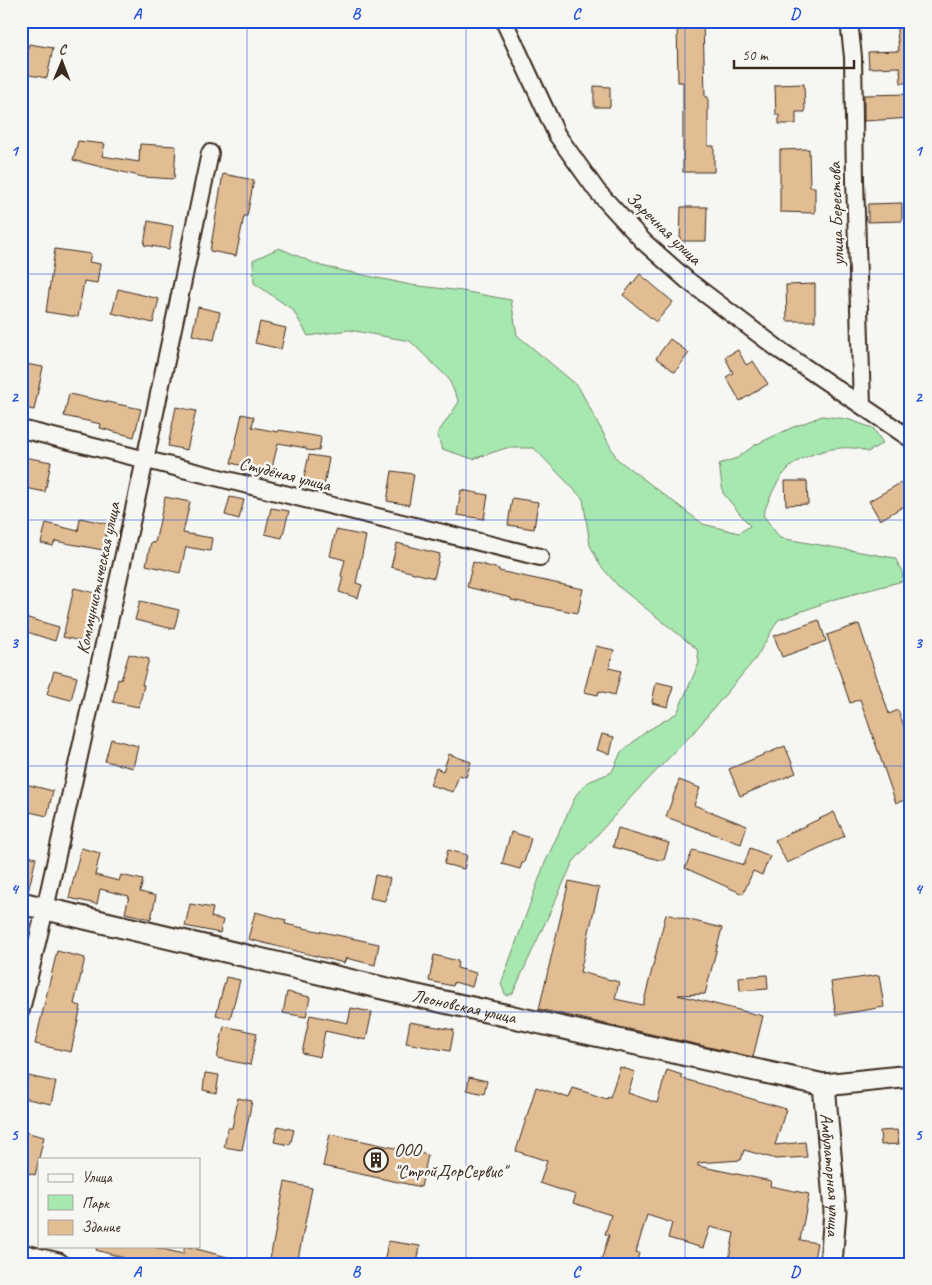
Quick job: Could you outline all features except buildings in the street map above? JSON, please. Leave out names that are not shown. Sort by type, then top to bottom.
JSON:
[{"type":"street","name":"Заречная улица","points":[[504,21],[557,135],[597,190],[644,242],[687,280],[781,351],[911,439]]},
{"type":"street","name":"улица Берестова","points":[[850,21],[853,57],[854,180],[862,405]]},
{"type":"street","name":"Коммунистическая улица","points":[[21,1010],[45,909],[210,153]]},
{"type":"street","name":"Студёная улица","points":[[21,429],[540,557]]},
{"type":"street","name":"Леоновская улица","points":[[21,903],[408,994],[824,1086],[911,1076]]},
{"type":"street","name":"Амбулаторная улица","points":[[824,1086],[835,1211],[831,1264]]},
{"type":"street","points":[[21,1255],[58,1264]]},
{"type":"green space","points":[[279,248],[321,266],[411,285],[462,291],[511,300],[517,335],[578,386],[617,459],[703,524],[739,533],[750,526],[723,493],[719,464],[737,458],[755,445],[791,428],[822,416],[847,419],[873,428],[883,443],[868,452],[855,448],[836,448],[800,460],[787,470],[779,480],[763,515],[780,538],[895,558],[902,571],[903,581],[835,599],[778,620],[756,658],[693,733],[633,795],[573,862],[513,993],[506,996],[501,984],[544,865],[576,795],[586,783],[612,772],[621,752],[647,731],[677,713],[699,663],[697,649],[619,587],[600,565],[590,545],[583,499],[534,448],[506,448],[473,459],[442,449],[437,434],[459,402],[448,378],[410,341],[349,330],[308,336],[293,310],[254,283],[253,260]]},
{"type":"place","name":"ООО \"СтройДорСервис\"","points":[[376,1160]]}]
